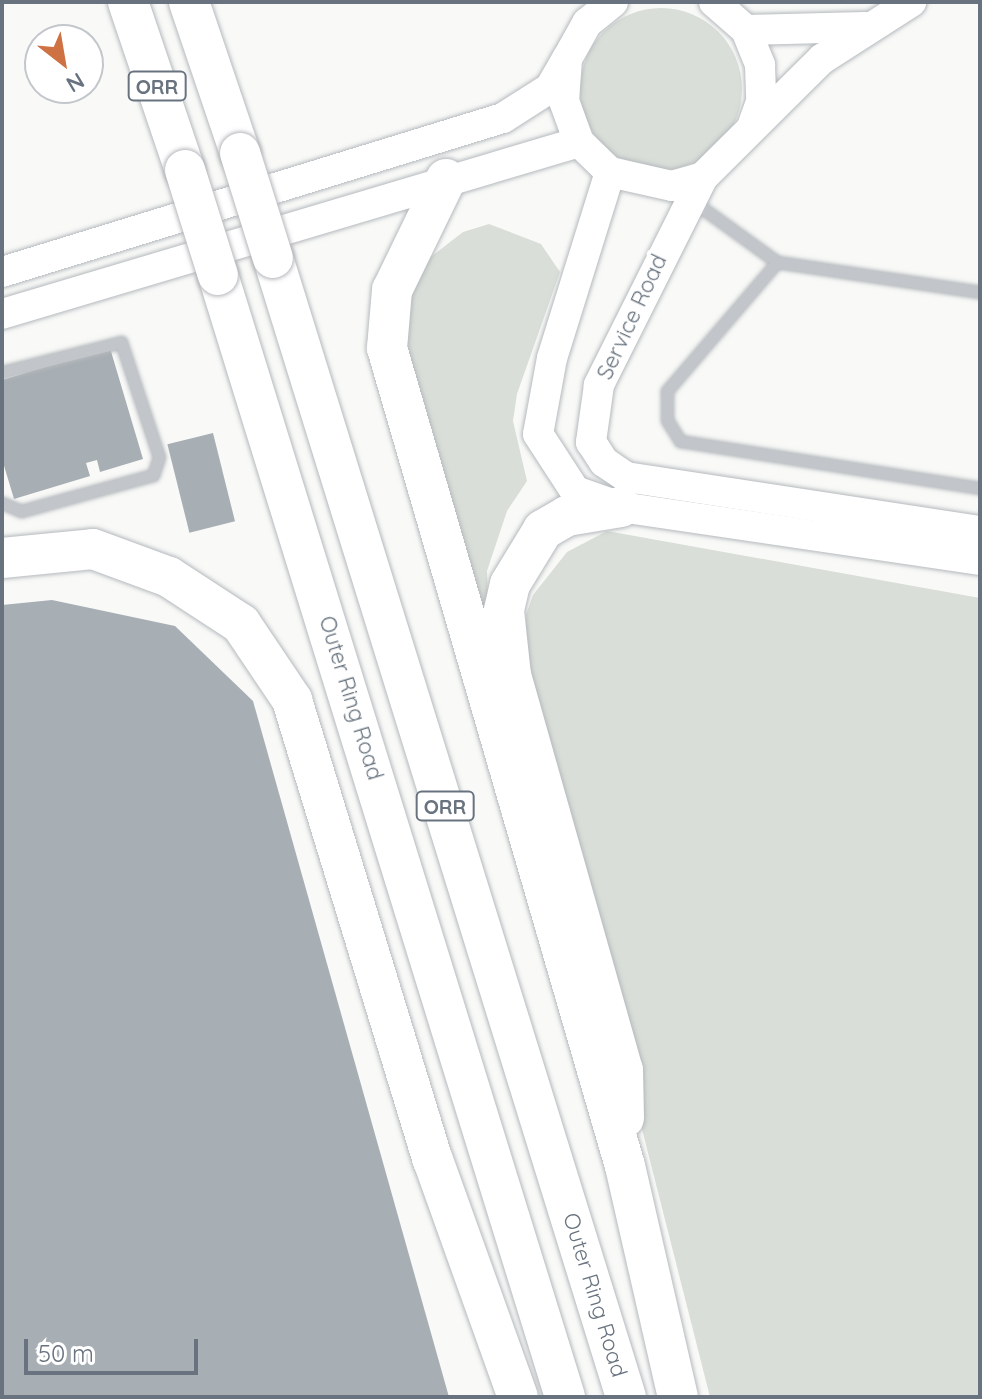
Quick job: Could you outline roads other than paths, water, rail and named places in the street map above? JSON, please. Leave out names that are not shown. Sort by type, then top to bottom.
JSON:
[{"type":"highway","name":"Outer Ring Road","points":[[128,2],[218,275],[561,1385]]},
{"type":"highway","name":"Outer Ring Road","points":[[189,2],[273,258],[626,1397]]},
{"type":"highway","points":[[446,179],[392,290],[387,348],[416,466],[625,1166],[662,1341],[678,1397]]},
{"type":"highway","points":[[621,507],[567,516],[543,530],[510,584],[504,611],[511,675],[623,1070],[625,1166]]},
{"type":"highway","points":[[2,558],[93,549],[169,577],[241,624],[292,700],[433,1160],[516,1391]]},
{"type":"main road","points":[[2,272],[503,118],[550,88],[587,23],[613,2]]},
{"type":"main road","points":[[567,59],[564,101],[579,142],[610,172],[640,184],[697,189],[749,137],[783,95],[865,27],[911,2]]},
{"type":"main road","points":[[717,3],[746,30],[761,89],[749,137]]},
{"type":"main road","points":[[746,30],[865,27]]},
{"type":"main road","points":[[2,314],[446,179],[579,142]]},
{"type":"main road","points":[[610,172],[552,358],[538,434],[575,491],[621,507],[980,560]]},
{"type":"main road","name":"Service Road","points":[[697,189],[599,385],[591,442],[604,462],[626,477],[980,531]]},
{"type":"lane","points":[[697,189],[777,262],[980,292]]},
{"type":"lane","points":[[777,262],[667,391],[667,420],[680,441],[980,488]]},
{"type":"lane","points":[[2,372],[121,342],[159,457],[153,475],[21,511],[2,503]]}]
